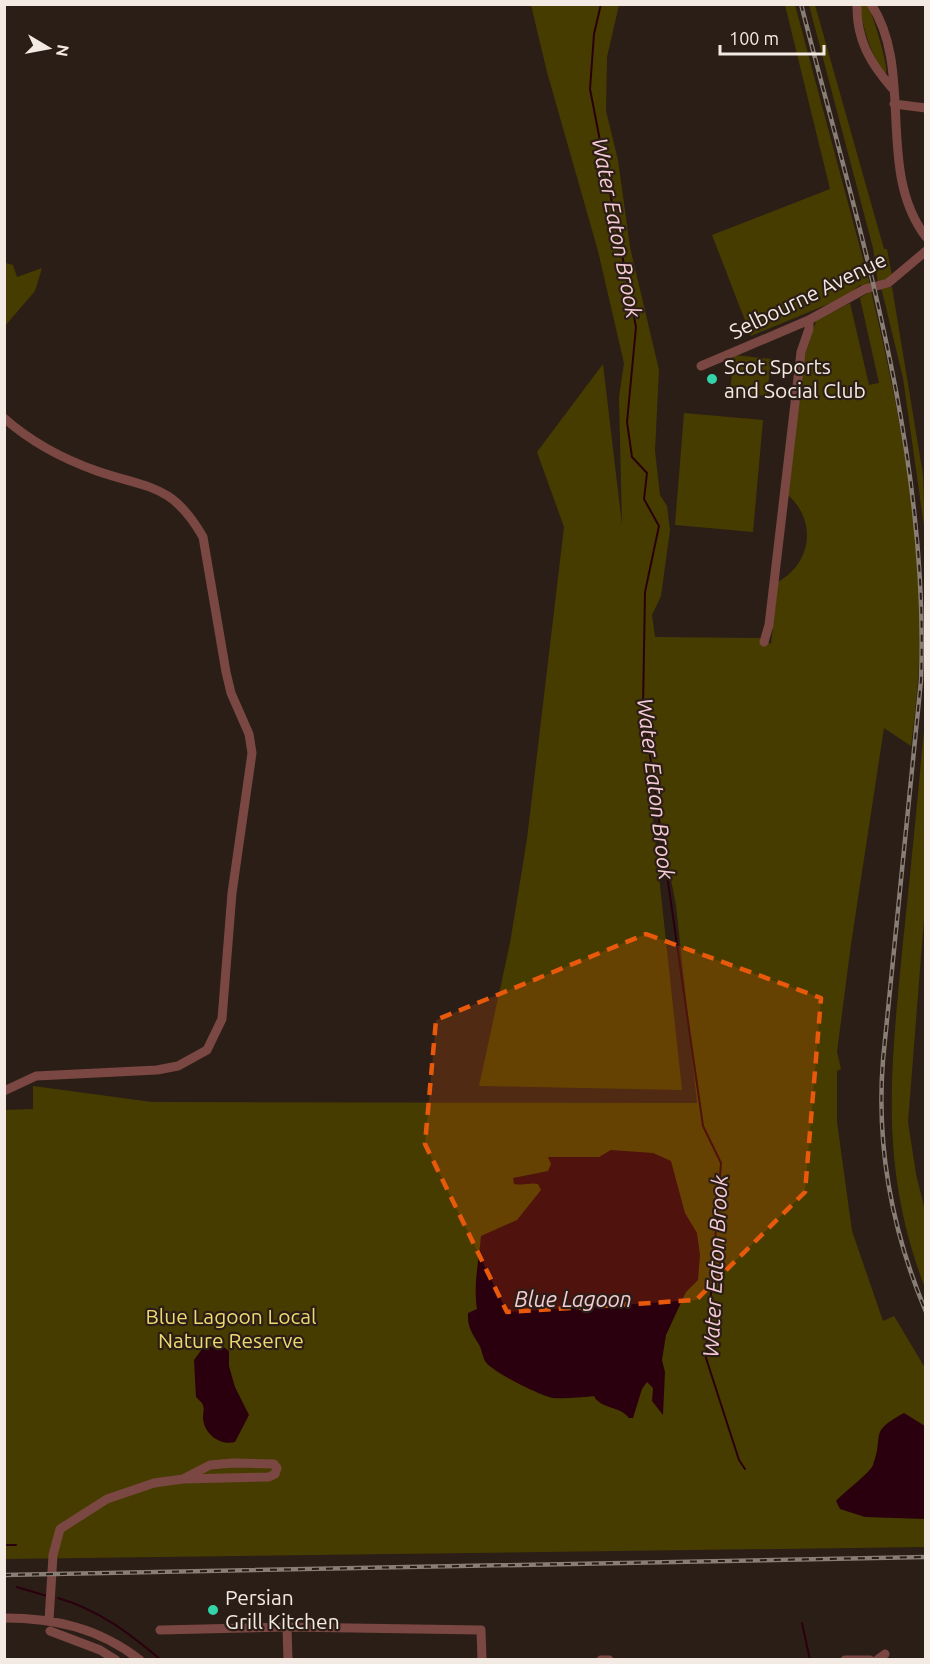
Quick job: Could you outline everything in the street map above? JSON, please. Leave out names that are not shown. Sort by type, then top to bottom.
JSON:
[{"type":"street","points":[[857,4],[858,32],[863,47],[892,88]]},
{"type":"street","points":[[871,4],[880,22],[888,54],[901,181],[915,220],[926,237]]},
{"type":"street","points":[[894,104],[926,108]]},
{"type":"street","name":"Selbourne Avenue","points":[[701,366],[809,320],[862,291],[888,283],[926,251]]},
{"type":"street","points":[[764,642],[769,625],[801,352],[809,329],[809,320]]},
{"type":"street","points":[[4,418],[21,433],[61,455],[94,470],[155,488],[178,503],[194,520],[203,537],[231,693],[249,734],[252,753],[232,893],[222,1019],[207,1050],[178,1066],[157,1070],[36,1076],[4,1091]]},
{"type":"street","points":[[50,1620],[53,1556],[60,1529],[123,1491],[183,1479],[269,1477],[275,1474],[277,1468],[274,1464],[233,1462],[210,1465],[183,1479]]},
{"type":"street","points":[[4,1618],[50,1620],[79,1626],[112,1641],[140,1659]]},
{"type":"street","points":[[160,1630],[287,1627],[481,1630],[482,1659]]},
{"type":"street","points":[[287,1627],[288,1659]]},
{"type":"street","points":[[50,1631],[116,1659]]},
{"type":"street","points":[[106,1653],[112,1641]]},
{"type":"street","points":[[843,1658],[870,1659]]},
{"type":"street","points":[[601,1659],[609,1659]]},
{"type":"highlighted area","points":[[646,934],[821,998],[805,1192],[696,1300],[507,1312],[425,1144],[436,1020]]},
{"type":"green space","name":"Blue Lagoon Local Nature Reserve","points":[[531,5],[619,5],[607,57],[606,111],[618,160],[630,247],[659,370],[655,451],[660,495],[667,506],[670,530],[661,596],[652,615],[655,637],[760,638],[771,644],[778,582],[798,564],[807,541],[807,529],[803,517],[797,505],[788,495],[804,358],[816,321],[850,303],[869,385],[879,383],[860,298],[871,291],[890,374],[911,500],[919,586],[919,658],[911,746],[884,728],[837,1052],[841,1069],[837,1071],[837,1122],[852,1231],[883,1321],[894,1316],[925,1368],[925,1547],[5,1559],[4,1110],[33,1109],[33,1086],[152,1102],[697,1103],[676,905],[646,755],[682,1090],[479,1086],[510,943],[527,839],[564,527],[537,452],[603,364],[622,525],[619,397],[624,363],[598,251],[547,72]]},
{"type":"green space","points":[[785,5],[795,5],[870,285],[860,285],[845,297],[751,336],[712,235],[830,189]]},
{"type":"green space","points":[[809,5],[815,5],[884,249],[887,249],[892,276],[878,283],[873,248]]},
{"type":"green space","points":[[860,5],[868,5],[870,10],[883,51],[886,73],[883,73],[871,48]]},
{"type":"green space","points":[[5,263],[13,265],[17,277],[42,268],[35,291],[5,326]]},
{"type":"green space","points":[[892,287],[923,475],[925,533],[903,378],[880,289]]},
{"type":"green space","points":[[734,355],[771,359],[767,396],[730,392]]},
{"type":"green space","points":[[684,413],[763,420],[753,532],[675,525]]},
{"type":"green space","points":[[925,720],[925,906],[908,1122],[916,1174],[925,1211],[925,1288],[910,1243],[900,1200],[894,1158],[892,1075]]},
{"type":"water","name":"Blue Lagoon","points":[[611,1150],[653,1153],[671,1161],[685,1213],[697,1233],[700,1255],[698,1280],[686,1292],[666,1335],[662,1360],[665,1372],[663,1415],[652,1401],[653,1388],[647,1382],[642,1389],[633,1418],[601,1403],[594,1396],[553,1398],[528,1388],[506,1377],[485,1361],[468,1322],[468,1313],[477,1309],[476,1282],[481,1236],[517,1220],[541,1190],[538,1184],[514,1184],[513,1178],[548,1171],[551,1164],[548,1157],[599,1157]]},
{"type":"water","points":[[205,1345],[216,1348],[222,1346],[229,1351],[229,1366],[235,1387],[249,1415],[235,1442],[229,1443],[214,1438],[204,1424],[203,1405],[196,1397],[194,1360]]},
{"type":"water","points":[[904,1413],[925,1426],[925,1519],[865,1517],[840,1509],[836,1501],[873,1465],[881,1430]]},
{"type":"waterway","name":"Water Eaton Brook","points":[[601,4],[594,34],[590,89],[636,327],[627,422],[632,457],[647,473],[644,499],[659,526],[645,592],[643,707],[703,1126],[721,1163],[706,1358],[739,1460],[745,1469]]},
{"type":"waterway","points":[[4,1545],[16,1545]]},
{"type":"waterway","name":"Water Eaton Brook","points":[[17,1587],[47,1596]]},
{"type":"waterway","name":"Water Eaton Brook","points":[[58,1598],[87,1609],[113,1623],[161,1660]]},
{"type":"waterway","name":"Water Eaton Brook","points":[[802,1623],[810,1660]]},
{"type":"railway","points":[[801,4],[845,170],[885,338],[902,423],[914,508],[921,594],[921,680],[881,1093],[889,1189],[904,1251],[926,1312]]},
{"type":"railway","points":[[4,1575],[926,1557]]},
{"type":"place","name":"Scot Sports and Social Club","points":[[712,379]]},
{"type":"place","name":"Persian Grill Kitchen","points":[[213,1610]]}]
